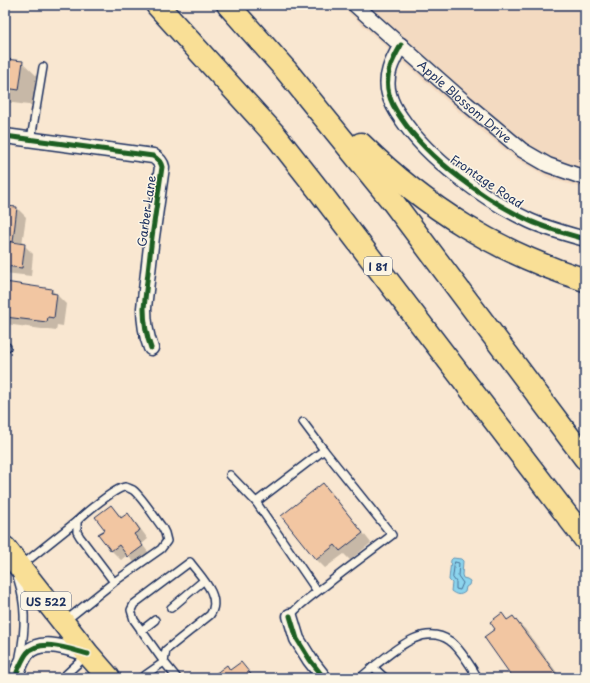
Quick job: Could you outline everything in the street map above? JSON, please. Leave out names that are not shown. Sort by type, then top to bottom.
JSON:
[{"type":"highway","name":"I 81","points":[[157,5],[276,136],[585,539]]},
{"type":"highway","points":[[228,5],[285,69],[397,208],[585,458]]},
{"type":"highway","points":[[285,69],[374,158],[426,201],[471,230],[523,257],[585,280]]},
{"type":"highway","name":"US 522","points":[[11,556],[63,623],[109,678]]},
{"type":"highway","name":"US 522","points":[[88,654],[101,678]]},
{"type":"street","name":"Apple Blossom Drive","points":[[356,5],[467,104],[522,150],[548,165],[585,178]]},
{"type":"street","name":"Frontage Road","points":[[401,45],[388,73],[389,95],[394,107],[407,127],[422,145],[457,176],[513,212],[552,229],[585,239]]},
{"type":"street","name":"Garber Lane","points":[[5,136],[153,156],[161,163],[162,167],[144,308],[144,318],[151,348]]},
{"type":"street","points":[[290,616],[297,639],[310,660],[324,678]]},
{"type":"street","points":[[16,675],[27,653],[38,646],[56,646],[88,654]]},
{"type":"lane","points":[[31,139],[43,67]]},
{"type":"lane","points":[[290,616],[297,607],[317,591],[392,535],[303,422]]},
{"type":"lane","points":[[256,502],[324,450]]},
{"type":"lane","points":[[230,475],[256,502],[317,591]]},
{"type":"lane","points":[[16,675],[23,644],[25,618],[18,579],[11,556],[77,522],[83,515],[114,492],[124,487],[133,490],[162,527],[167,538],[165,545],[114,582],[63,623]]},
{"type":"lane","points":[[77,522],[77,532],[80,537],[114,582]]},
{"type":"lane","points":[[141,678],[164,662],[166,650],[210,615],[214,610],[212,592],[190,562],[134,604],[131,610],[132,615],[142,631],[164,662],[177,678]]},
{"type":"lane","points":[[171,608],[204,581]]},
{"type":"lane","points":[[142,631],[155,620]]},
{"type":"lane","points":[[360,678],[415,637],[427,635],[442,636],[451,642],[478,678]]},
{"type":"lane","points":[[62,678],[88,654]]},
{"type":"lane","points":[[373,667],[385,678]]},
{"type":"shaded area","points":[[340,5],[585,5],[585,189],[549,178],[516,159],[459,112]]},
{"type":"water","points":[[453,558],[461,559],[463,561],[463,578],[470,581],[465,592],[460,594],[456,594],[451,591],[452,583],[449,580],[451,560]]},
{"type":"building","points":[[5,59],[23,61],[19,90],[5,88]]},
{"type":"building","points":[[5,206],[17,207],[13,242],[5,241]]},
{"type":"building","points":[[5,241],[25,244],[22,268],[5,266]]},
{"type":"building","points":[[5,282],[52,289],[51,293],[57,294],[54,318],[48,317],[47,322],[5,317]]},
{"type":"building","points":[[323,483],[363,533],[340,551],[335,545],[316,560],[281,516]]},
{"type":"building","points":[[111,505],[121,518],[128,513],[140,530],[134,534],[143,546],[128,557],[119,545],[111,551],[98,534],[105,530],[95,517]]},
{"type":"building","points":[[502,613],[507,620],[513,616],[559,678],[513,678],[484,637],[495,629],[490,622]]},
{"type":"building","points":[[241,662],[254,678],[210,678],[227,665],[230,670]]},
{"type":"cycle path","points":[[401,45],[388,75],[389,94],[392,104],[399,115],[413,134],[427,149],[442,164],[495,202],[530,221],[585,239]]},
{"type":"cycle path","points":[[5,136],[153,156],[158,159],[162,167],[144,308],[144,318],[151,348]]},
{"type":"cycle path","points":[[290,616],[297,639],[310,660],[324,678]]},
{"type":"cycle path","points":[[17,672],[27,653],[33,648],[40,646],[57,646],[88,654]]}]
